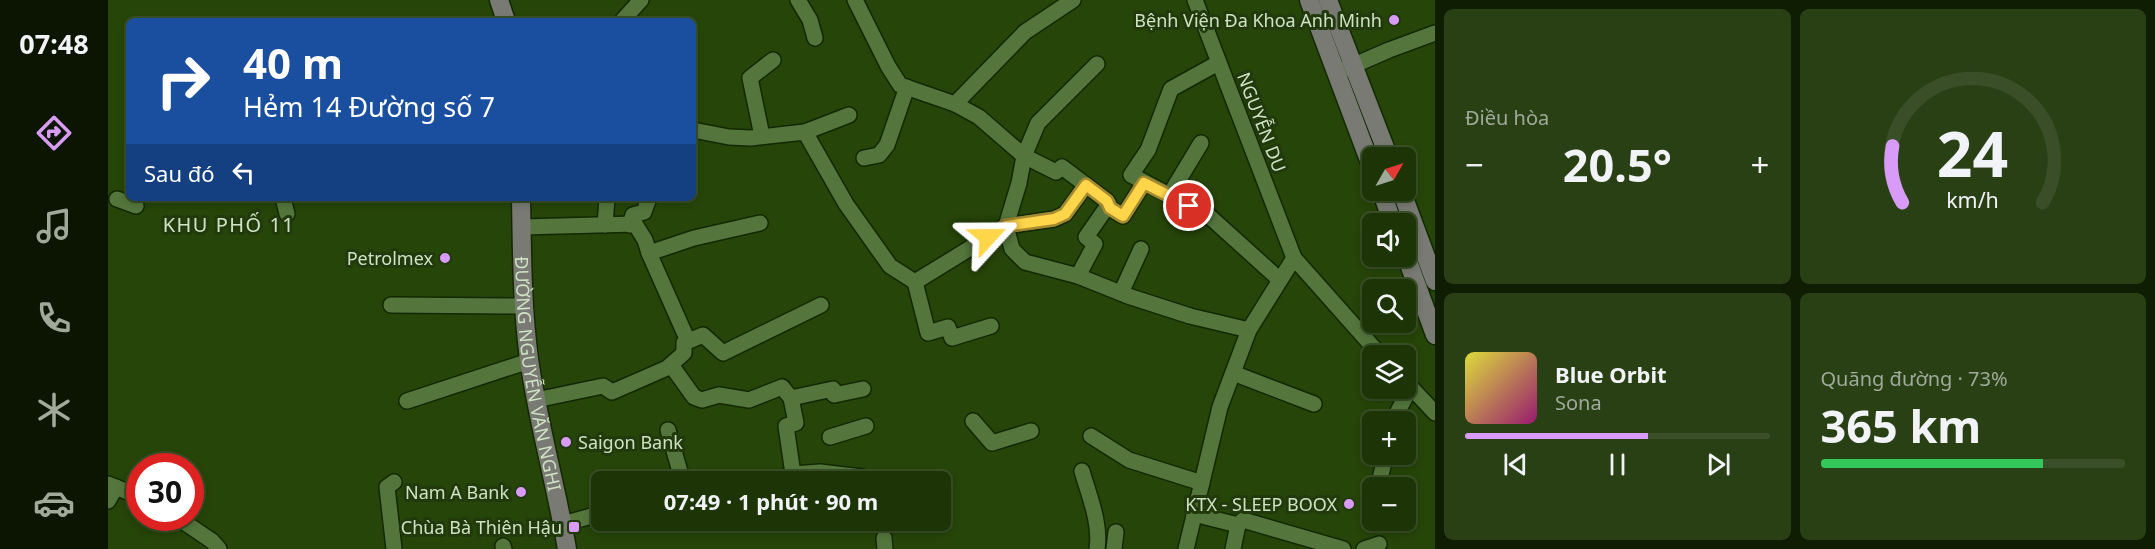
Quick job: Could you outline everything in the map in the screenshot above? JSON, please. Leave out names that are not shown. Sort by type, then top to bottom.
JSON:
[{"type":"main road","points":[[499,0],[505,18]]},
{"type":"main road","points":[[1309,0],[1384,147]]},
{"type":"main road","points":[[1328,0],[1366,147]]},
{"type":"main road","name":"ĐƯỜNG NGUYỄN VĂN NGHI","points":[[521,201],[524,306],[529,361],[567,549]]},
{"type":"main road","points":[[1405,201],[1435,281]]},
{"type":"main road","points":[[1410,267],[1435,335]]},
{"type":"street","points":[[625,18],[641,0]]},
{"type":"street","points":[[798,0],[810,20],[815,38]]},
{"type":"street","points":[[855,0],[900,85],[955,104],[979,117],[1024,156],[1056,171],[1062,167],[1107,201],[1110,208],[1123,216],[1171,90],[1218,63]]},
{"type":"street","points":[[955,104],[1025,32],[1073,0]]},
{"type":"street","name":"NGUYỄN DU","points":[[1195,0],[1294,258]]},
{"type":"street","points":[[1345,70],[1435,33]]},
{"type":"street","points":[[762,136],[750,78],[773,60]]},
{"type":"street","points":[[1097,64],[1038,123],[1024,156],[1019,183],[1006,226],[1012,249],[1025,262],[1078,276],[1190,316],[1249,330]]},
{"type":"street","points":[[864,158],[879,155],[887,145],[907,87]]},
{"type":"street","points":[[696,131],[729,137],[805,132],[849,114]]},
{"type":"street","points":[[805,132],[846,204],[890,266],[915,282],[927,333],[948,327],[952,338],[991,326]]},
{"type":"street","points":[[1169,196],[1201,143]]},
{"type":"street","points":[[1138,179],[1209,216],[1280,280]]},
{"type":"street","points":[[915,282],[1006,226],[1054,219],[1065,214],[1086,185]]},
{"type":"street","points":[[117,200],[136,206]]},
{"type":"street","points":[[284,201],[287,214]]},
{"type":"street","points":[[605,225],[607,201]]},
{"type":"street","points":[[630,225],[633,215],[644,212],[648,201]]},
{"type":"street","points":[[1078,276],[1095,244],[1086,237],[1109,204]]},
{"type":"street","points":[[649,253],[694,238],[760,223]]},
{"type":"street","points":[[522,227],[635,225],[645,240],[688,341]]},
{"type":"street","points":[[1121,293],[1141,249]]},
{"type":"street","points":[[1186,549],[1220,407],[1249,330],[1294,258],[1371,345]]},
{"type":"street","points":[[391,305],[524,306]]},
{"type":"street","points":[[536,400],[603,386],[612,392],[671,365],[684,353],[684,342],[703,335],[723,352],[821,305]]},
{"type":"street","points":[[407,401],[529,361]]},
{"type":"street","points":[[671,365],[694,397],[702,400],[719,395],[749,400],[782,387],[791,398],[796,423],[786,426],[793,471]]},
{"type":"street","points":[[1233,373],[1314,404]]},
{"type":"street","points":[[791,398],[833,389],[834,395],[863,389]]},
{"type":"street","points":[[1416,393],[1435,413]]},
{"type":"street","points":[[973,421],[992,443],[1031,431]]},
{"type":"street","points":[[830,437],[866,426]]},
{"type":"street","points":[[668,430],[680,471]]},
{"type":"street","points":[[1091,436],[1129,460],[1202,483]]},
{"type":"street","points":[[1082,471],[1094,511],[1097,549]]},
{"type":"street","points":[[394,482],[387,487],[394,549]]},
{"type":"street","points":[[108,501],[112,486],[126,492]]},
{"type":"street","points":[[1194,514],[1238,525]]},
{"type":"street","points":[[563,524],[591,516]]},
{"type":"street","points":[[1233,549],[1238,525],[1243,520],[1343,549]]},
{"type":"street","points":[[197,531],[219,549]]},
{"type":"street","points":[[1114,549],[1116,532]]},
{"type":"street","points":[[1364,549],[1379,544]]},
{"type":"place","name":"Bệnh Viện Đa Khoa Anh Minh","points":[[1394,20]]},
{"type":"place","name":"Petrolmex","points":[[445,258]]},
{"type":"place","name":"Saigon Bank","points":[[566,442]]},
{"type":"place","name":"Nam A Bank","points":[[521,492]]},
{"type":"place","name":"KTX - SLEEP BOOX","points":[[1349,504]]},
{"type":"place","name":"Chùa Bà Thiên Hậu","points":[[574,527]]},
{"type":"district","name":"KHU PHỐ 11","points":[[229,224]]},
{"type":"route","points":[[988,237],[1006,226],[1054,219],[1065,214],[1086,185],[1107,201],[1110,208],[1123,216],[1144,183],[1189,206]]}]
